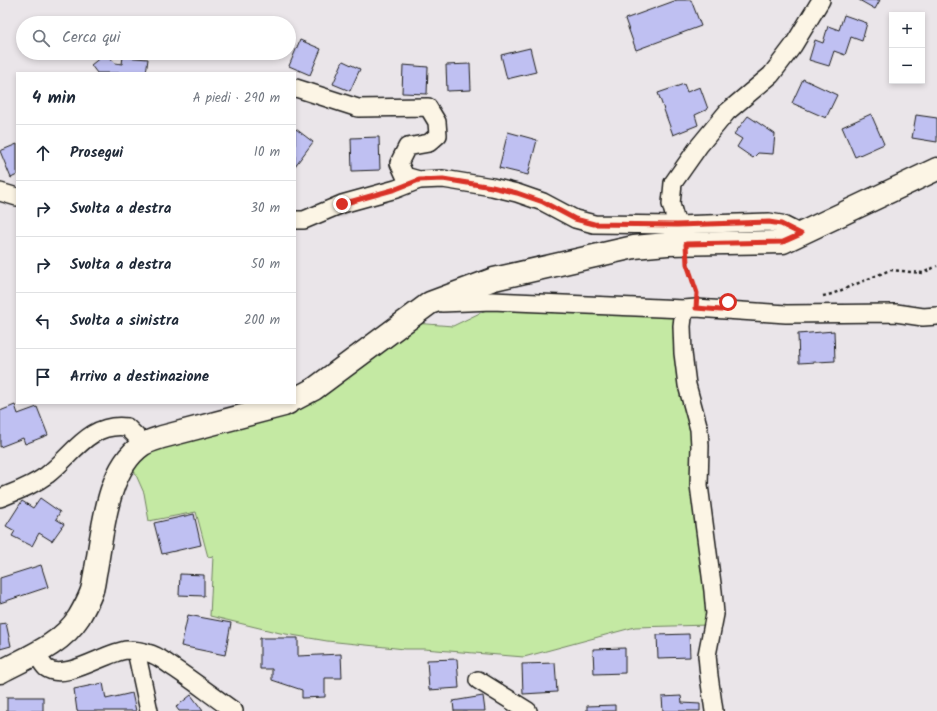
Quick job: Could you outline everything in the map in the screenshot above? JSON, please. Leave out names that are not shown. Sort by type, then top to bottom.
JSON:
[{"type":"street","points":[[681,235],[671,204],[673,183],[699,146],[727,112],[771,74],[793,46],[821,0]]},
{"type":"street","points":[[296,88],[358,108],[428,107],[437,122],[438,135],[429,143],[407,147],[399,163],[405,176],[419,180],[443,179],[504,190],[543,202],[575,219],[594,224],[681,235],[783,242],[937,169]]},
{"type":"street","points":[[296,220],[304,220],[342,204],[396,189],[419,180]]},
{"type":"street","points":[[0,192],[16,197]]},
{"type":"street","points":[[296,398],[314,389],[430,304],[501,277],[634,247],[667,244],[681,235]]},
{"type":"street","points":[[430,304],[492,300],[786,314],[896,313],[923,317],[937,316]]},
{"type":"street","points":[[690,309],[682,326],[683,353],[688,385],[699,429],[699,485],[713,591],[714,614],[707,655],[714,711]]},
{"type":"street","points":[[0,672],[52,644],[66,634],[79,617],[91,593],[104,521],[112,489],[121,468],[136,450],[144,444],[162,437],[286,404]]},
{"type":"street","points":[[0,498],[28,487],[47,474],[82,441],[96,432],[111,427],[127,427],[144,444]]},
{"type":"street","points":[[36,653],[46,667],[52,671],[62,672],[127,650],[149,653],[162,659],[234,711]]},
{"type":"street","points":[[136,651],[149,711]]},
{"type":"street","points":[[478,680],[528,711]]},
{"type":"path","points":[[681,235],[687,264],[697,293],[690,309]]},
{"type":"path","points":[[817,297],[832,294],[890,270],[923,272],[937,266]]},
{"type":"green space","points":[[488,309],[670,316],[674,320],[677,364],[696,430],[709,625],[635,627],[524,657],[424,649],[405,649],[327,641],[280,633],[210,616],[213,556],[208,557],[196,512],[149,521],[144,493],[132,466],[144,455],[168,443],[286,413],[414,323],[453,326]]},
{"type":"building","points":[[677,0],[691,0],[701,26],[636,50],[625,19]]},
{"type":"building","points":[[859,0],[880,0],[875,9]]},
{"type":"building","points":[[844,15],[867,23],[862,41],[851,37],[845,55],[834,51],[829,66],[809,60],[815,40],[823,43],[828,26],[839,30]]},
{"type":"building","points":[[300,40],[321,49],[310,75],[289,66],[292,60],[296,60],[296,49]]},
{"type":"building","points":[[530,48],[536,72],[507,79],[501,55]]},
{"type":"building","points":[[97,60],[112,60],[115,63],[122,64],[123,60],[148,60],[146,72],[96,72],[91,65]]},
{"type":"building","points":[[343,61],[360,69],[350,91],[333,84]]},
{"type":"building","points":[[470,64],[471,90],[447,91],[446,65]]},
{"type":"building","points":[[403,65],[428,67],[427,94],[402,93]]},
{"type":"building","points":[[803,79],[837,95],[826,118],[792,103]]},
{"type":"building","points":[[684,84],[687,92],[700,87],[708,109],[695,115],[698,125],[673,135],[658,93]]},
{"type":"building","points":[[871,114],[884,144],[855,157],[842,127]]},
{"type":"building","points":[[916,115],[937,118],[937,142],[912,138]]},
{"type":"building","points":[[748,116],[775,134],[773,154],[758,153],[753,158],[737,147],[742,139],[734,134]]},
{"type":"building","points":[[296,129],[313,142],[296,165]]},
{"type":"building","points":[[508,132],[537,140],[528,175],[499,168]]},
{"type":"building","points":[[379,137],[380,170],[352,171],[351,138]]},
{"type":"building","points":[[16,144],[16,176],[11,178],[0,151]]},
{"type":"building","points":[[834,331],[835,361],[799,363],[798,334]]},
{"type":"building","points":[[15,405],[18,414],[37,407],[48,435],[25,444],[23,438],[0,447],[0,411]]},
{"type":"building","points":[[40,498],[60,512],[56,519],[64,524],[52,541],[39,533],[32,546],[12,536],[15,531],[6,526],[22,501],[33,508]]},
{"type":"building","points":[[194,514],[201,545],[162,554],[154,523]]},
{"type":"building","points":[[41,565],[48,587],[0,603],[0,578]]},
{"type":"building","points":[[180,574],[204,575],[204,596],[179,595]]},
{"type":"building","points":[[188,615],[231,623],[225,655],[181,646]]},
{"type":"building","points":[[6,623],[11,646],[0,649],[0,624]]},
{"type":"building","points":[[689,634],[690,657],[658,658],[657,635]]},
{"type":"building","points":[[260,638],[298,638],[298,656],[341,654],[342,678],[325,678],[325,697],[302,698],[302,690],[272,680],[272,669],[260,669]]},
{"type":"building","points":[[625,648],[625,673],[594,674],[593,649]]},
{"type":"building","points":[[457,659],[459,688],[429,690],[427,660]]},
{"type":"building","points":[[555,663],[557,692],[523,694],[522,664]]},
{"type":"building","points":[[103,683],[106,699],[132,693],[136,711],[77,711],[74,689]]},
{"type":"building","points":[[191,695],[203,711],[179,711],[176,707]]},
{"type":"building","points":[[483,696],[485,711],[454,711],[453,701]]},
{"type":"building","points":[[681,696],[682,703],[700,704],[700,711],[663,711],[662,697]]},
{"type":"building","points":[[7,697],[43,697],[43,711],[7,711]]},
{"type":"building","points":[[615,705],[615,711],[587,711],[587,706]]},
{"type":"route","points":[[342,204],[396,189],[419,180],[443,179],[492,187],[517,193],[543,202],[575,219],[594,224],[630,226],[769,222],[781,224],[801,234],[783,242],[686,244],[687,264],[697,293],[696,308],[721,310],[728,302]]}]
